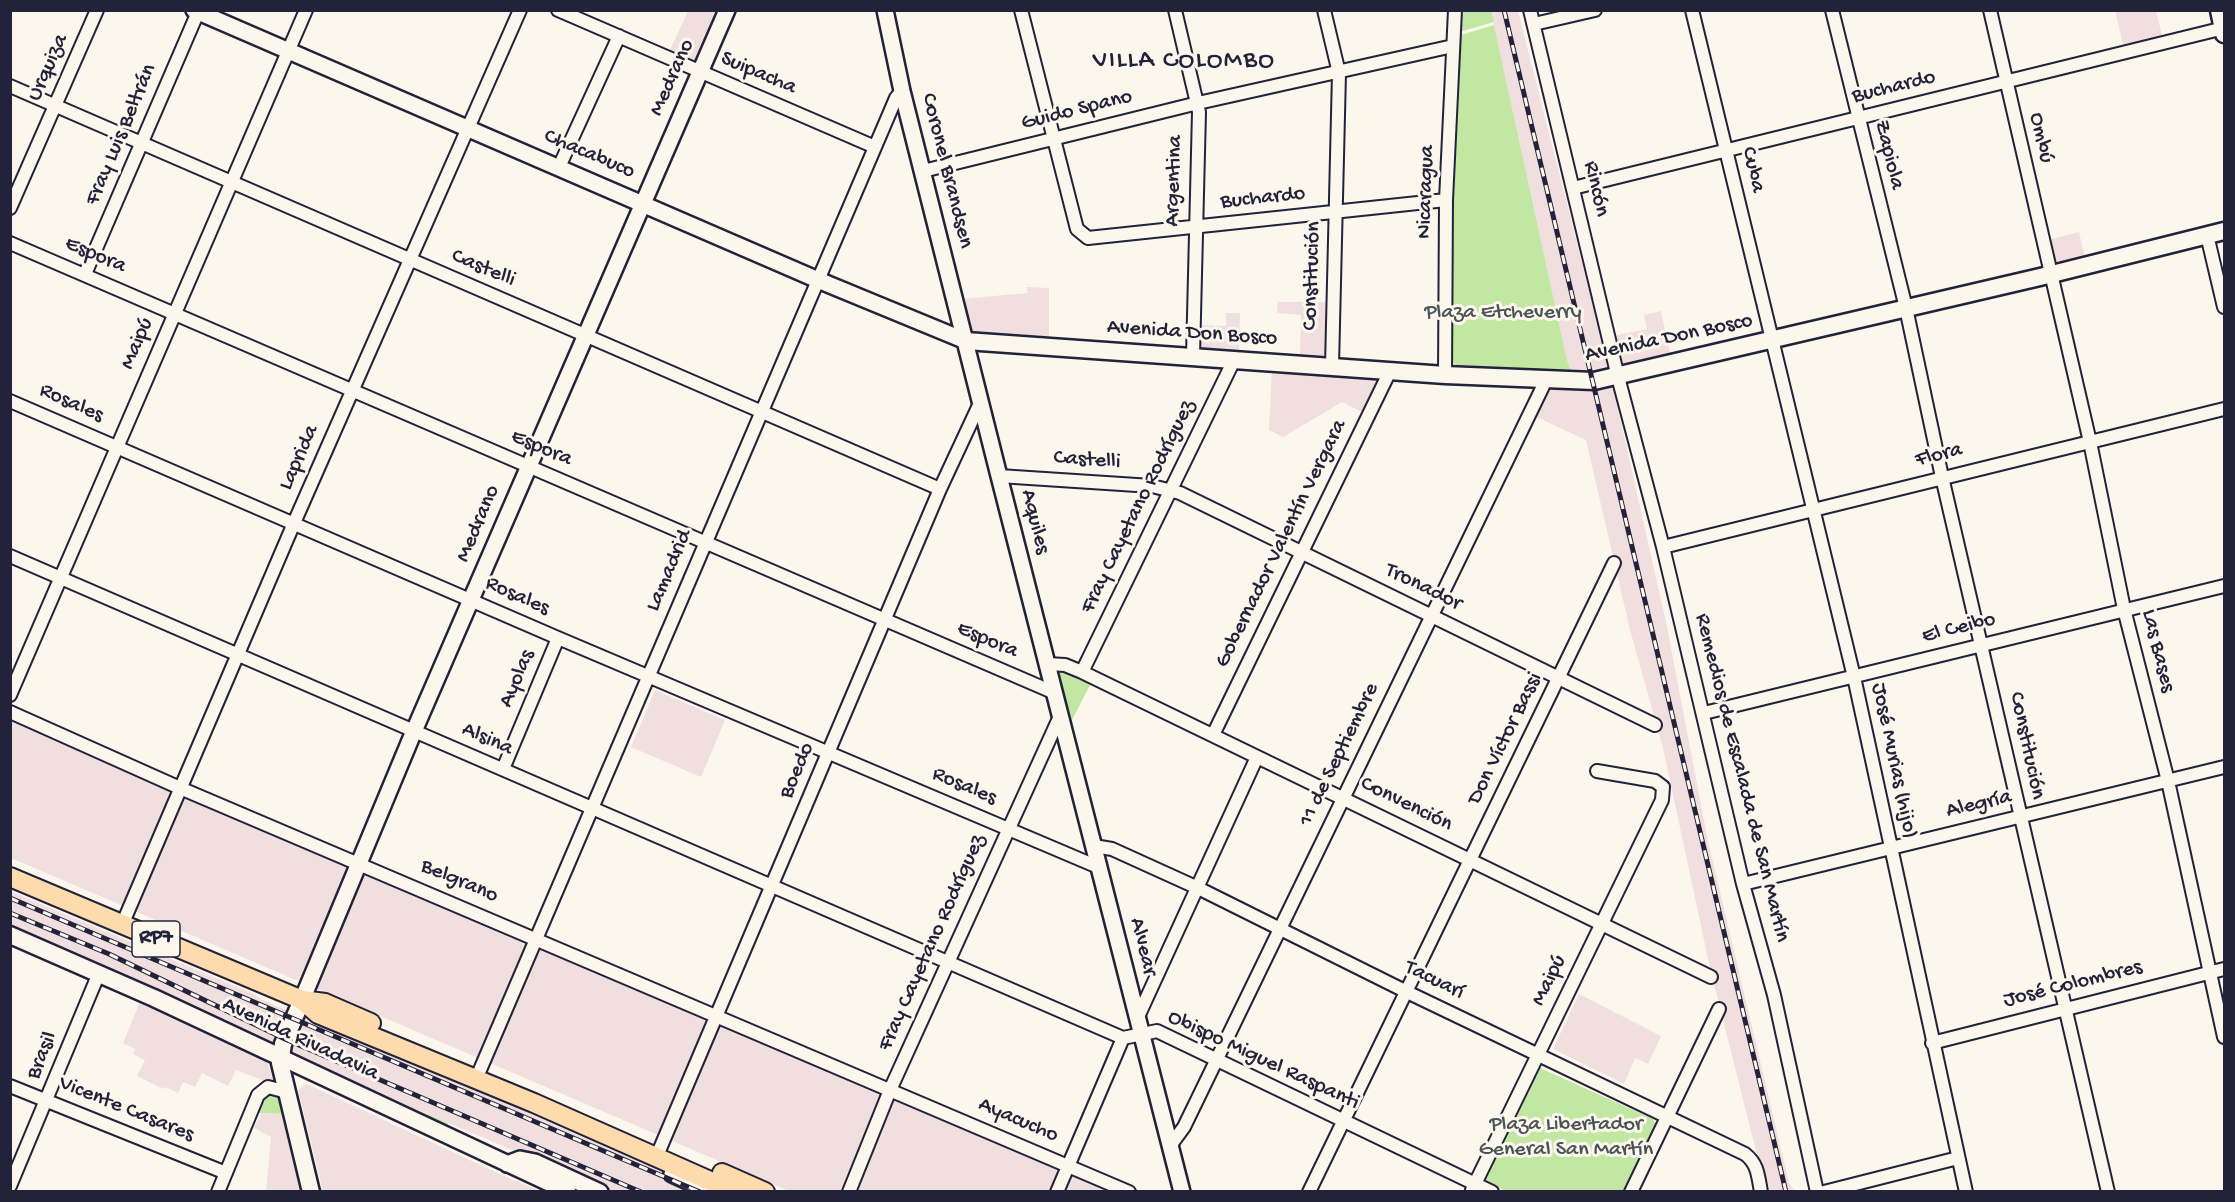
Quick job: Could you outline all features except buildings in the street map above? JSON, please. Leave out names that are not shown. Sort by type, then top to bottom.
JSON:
[{"type":"main road","points":[[2219,10],[2224,30]]},
{"type":"main road","name":"Avenida Don Bosco","points":[[966,341],[1445,375],[1587,381],[1618,377],[2224,231]]},
{"type":"main road","name":"Avenida Rivadavia","points":[[10,877],[302,1000],[325,1003],[480,1070],[658,1152],[735,1191]]},
{"type":"main road","name":"Avenida Rivadavia","points":[[10,936],[99,973],[280,1057]]},
{"type":"main road","name":"Avenida Rivadavia","points":[[302,1000],[318,1014],[534,1103],[765,1191]]},
{"type":"main road","name":"Medrano","points":[[280,1057],[302,1000]]},
{"type":"main road","points":[[280,1057],[286,1092],[311,1191]]},
{"type":"street","name":"Urquiza","points":[[10,208],[98,10]]},
{"type":"street","name":"Maipú","points":[[10,695],[306,10]]},
{"type":"street","name":"Laprida","points":[[122,925],[294,523],[520,10]]},
{"type":"street","name":"Suipacha","points":[[558,10],[875,147]]},
{"type":"street","name":"Medrano","points":[[302,1000],[414,731],[727,10]]},
{"type":"street","name":"Coronel Brandsen","points":[[885,10],[902,91],[966,341]]},
{"type":"street","points":[[1021,10],[1052,138]]},
{"type":"street","name":"Argentina","points":[[1175,10],[1198,103],[1192,356]]},
{"type":"street","name":"Constitución","points":[[1324,10],[1339,73],[1332,366]]},
{"type":"street","name":"Nicaragua","points":[[1445,375],[1446,200],[1455,10]]},
{"type":"street","name":"Rincón","points":[[1530,10],[1618,377]]},
{"type":"street","points":[[1534,24],[1594,10]]},
{"type":"street","name":"Cuba","points":[[1692,10],[1771,340]]},
{"type":"street","name":"Zapiola","points":[[1832,10],[1857,119],[1906,308]]},
{"type":"street","name":"Ombú","points":[[1989,10],[2050,274]]},
{"type":"street","name":"Chacabuco","points":[[196,11],[818,280],[966,341]]},
{"type":"street","name":"Fray Luis Beltrán","points":[[85,274],[196,11]]},
{"type":"street","name":"Buchardo","points":[[1573,188],[2006,81],[2224,30]]},
{"type":"street","points":[[559,167],[619,36]]},
{"type":"street","name":"Guido Spano","points":[[923,171],[1198,103],[1453,46]]},
{"type":"street","name":"Castelli","points":[[10,86],[940,489]]},
{"type":"street","name":"Lamadrid","points":[[480,1070],[761,411],[896,98],[902,91]]},
{"type":"street","name":"Buchardo","points":[[1052,138],[1077,229],[1084,236],[1092,238],[1446,200]]},
{"type":"street","points":[[2207,235],[2224,307]]},
{"type":"street","name":"Espora","points":[[10,243],[1055,693]]},
{"type":"street","name":"Las Bases","points":[[2050,274],[2090,442],[2124,609],[2168,781],[2224,1037]]},
{"type":"street","name":"Constitución","points":[[1906,308],[1942,477],[1983,645],[2020,817],[2108,1191]]},
{"type":"street","name":"José Murias (hijo)","points":[[1771,340],[1854,677],[1966,1191]]},
{"type":"street","name":"Aquiles","points":[[966,341],[1061,714]]},
{"type":"street","name":"Fray Cayetano Rodríguez","points":[[1082,672],[1234,360]]},
{"type":"street","name":"Gobernador Valentín Vergara","points":[[1213,735],[1389,371]]},
{"type":"street","name":"Remedios de Escalada de San Martín","points":[[1618,377],[1704,713],[1743,884],[1774,995],[1817,1191]]},
{"type":"street","name":"11 de Septiembre","points":[[1170,1146],[1184,1127],[1430,614],[1546,380]]},
{"type":"street","name":"Rosales","points":[[10,401],[558,638],[1008,829]]},
{"type":"street","name":"Boedo","points":[[658,1152],[940,489],[981,401]]},
{"type":"street","name":"Flora","points":[[1663,547],[1813,508],[2224,409]]},
{"type":"street","name":"Castelli","points":[[999,476],[1152,486],[1171,491]]},
{"type":"street","name":"Tronador","points":[[1171,491],[1430,614],[1655,725]]},
{"type":"street","name":"Alsina","points":[[10,556],[947,961]]},
{"type":"street","name":"Don Víctor Bassi","points":[[1309,1191],[1614,563]]},
{"type":"street","name":"El Ceibo","points":[[1704,713],[2224,586]]},
{"type":"street","name":"Ayolas","points":[[503,769],[558,638]]},
{"type":"street","name":"Convención","points":[[1047,664],[1065,665],[1082,672],[1711,976]]},
{"type":"street","name":"Belgrano","points":[[10,712],[180,788],[360,862],[890,1090]]},
{"type":"street","name":"Fray Cayetano Rodríguez","points":[[849,1191],[890,1090],[947,961],[1061,714]]},
{"type":"street","name":"Alvear","points":[[1061,714],[1182,1191]]},
{"type":"street","points":[[1137,1019],[1257,757]]},
{"type":"street","name":"Alegría","points":[[1743,884],[1889,846],[2020,817],[2224,767]]},
{"type":"street","name":"Maipú","points":[[1473,1188],[1662,800],[1663,787],[1648,778],[1597,771]]},
{"type":"street","points":[[1008,829],[1098,867]]},
{"type":"street","name":"Tacuarí","points":[[1094,846],[1112,849],[1198,888],[1753,1160],[1761,1191]]},
{"type":"street","points":[[947,961],[1123,1038],[1057,1191]]},
{"type":"street","name":"José Colombres","points":[[1932,1042],[2224,969]]},
{"type":"street","name":"Brasil","points":[[10,1186],[99,973]]},
{"type":"street","points":[[1631,1191],[1719,1009]]},
{"type":"street","name":"Obispo Miguel Raspanti","points":[[1123,1038],[1158,1031],[1344,1121],[1473,1188],[1492,1191]]},
{"type":"street","name":"Avenida Rivadavia","points":[[280,1057],[568,1191]]},
{"type":"street","name":"Vicente Casares","points":[[10,1086],[226,1173]]},
{"type":"street","points":[[218,1191],[258,1095],[268,1087],[286,1092]]},
{"type":"street","name":"Ayacucho","points":[[890,1090],[1129,1191]]},
{"type":"street","points":[[534,1103],[558,1122],[711,1191]]},
{"type":"street","points":[[1824,1191],[1958,1158]]},
{"type":"street","points":[[507,1164],[520,1160],[535,1162],[600,1191]]},
{"type":"shaded area","points":[[688,11],[723,11],[701,61],[696,64],[669,52]]},
{"type":"shaded area","points":[[1491,11],[1518,11],[1608,365],[1666,622],[1708,841],[1789,1183],[1795,1191],[1766,1191],[1710,968],[1663,748],[1630,630],[1586,440],[1532,415],[1547,390],[1577,388],[1567,360]]},
{"type":"shaded area","points":[[2115,11],[2156,11],[2163,39],[2124,48]]},
{"type":"shaded area","points":[[2079,232],[2084,255],[2059,261],[2053,259],[2047,240]]},
{"type":"shaded area","points":[[1026,287],[1049,288],[1049,340],[970,335],[960,299],[1028,293]]},
{"type":"shaded area","points":[[1278,302],[1330,302],[1328,354],[1325,357],[1300,355],[1301,315],[1277,313]]},
{"type":"shaded area","points":[[1661,311],[1671,357],[1622,365],[1614,336],[1647,329],[1644,315]]},
{"type":"shaded area","points":[[1226,313],[1240,313],[1239,351],[1198,347],[1197,325],[1226,326]]},
{"type":"shaded area","points":[[1272,370],[1372,376],[1377,379],[1377,386],[1364,413],[1342,402],[1283,437],[1269,430]]},
{"type":"shaded area","points":[[655,690],[725,720],[701,777],[631,747]]},
{"type":"shaded area","points":[[10,717],[1124,1191],[789,1191],[11,858]]},
{"type":"shaded area","points":[[10,891],[714,1191],[609,1191],[316,1067],[99,964],[11,926]]},
{"type":"shaded area","points":[[1579,994],[1661,1036],[1648,1064],[1635,1058],[1624,1084],[1553,1049]]},
{"type":"shaded area","points":[[142,997],[265,1057],[275,1085],[236,1070],[228,1086],[202,1073],[195,1087],[183,1082],[178,1093],[165,1087],[163,1089],[137,1076],[145,1060],[133,1054],[135,1049],[123,1043]]},
{"type":"shaded area","points":[[307,1084],[540,1191],[323,1191],[298,1090]]},
{"type":"shaded area","points":[[261,1114],[283,1114],[304,1191],[266,1191],[271,1137],[254,1128]]},
{"type":"green space","points":[[1457,11],[1491,11],[1494,22],[1456,33]]},
{"type":"green space","name":"Plaza Etcheverry","points":[[1494,25],[1571,371],[1457,365],[1451,362],[1449,356],[1450,187],[1457,36]]},
{"type":"green space","points":[[1064,670],[1091,683],[1069,726],[1056,677]]},
{"type":"green space","points":[[316,1067],[448,1123],[446,1129]]},
{"type":"green space","name":"Plaza Libertador General San Martín","points":[[1540,1068],[1653,1119],[1657,1126],[1626,1191],[1506,1191],[1485,1181]]},
{"type":"green space","points":[[267,1093],[278,1095],[283,1114],[257,1113]]},
{"type":"railway","points":[[1504,10],[1786,1192]]},
{"type":"railway","points":[[10,898],[700,1192]]},
{"type":"railway","points":[[10,913],[109,954],[285,1039],[641,1192]]},
{"type":"district","name":"VILLA COLOMBO","points":[[1184,62]]}]
